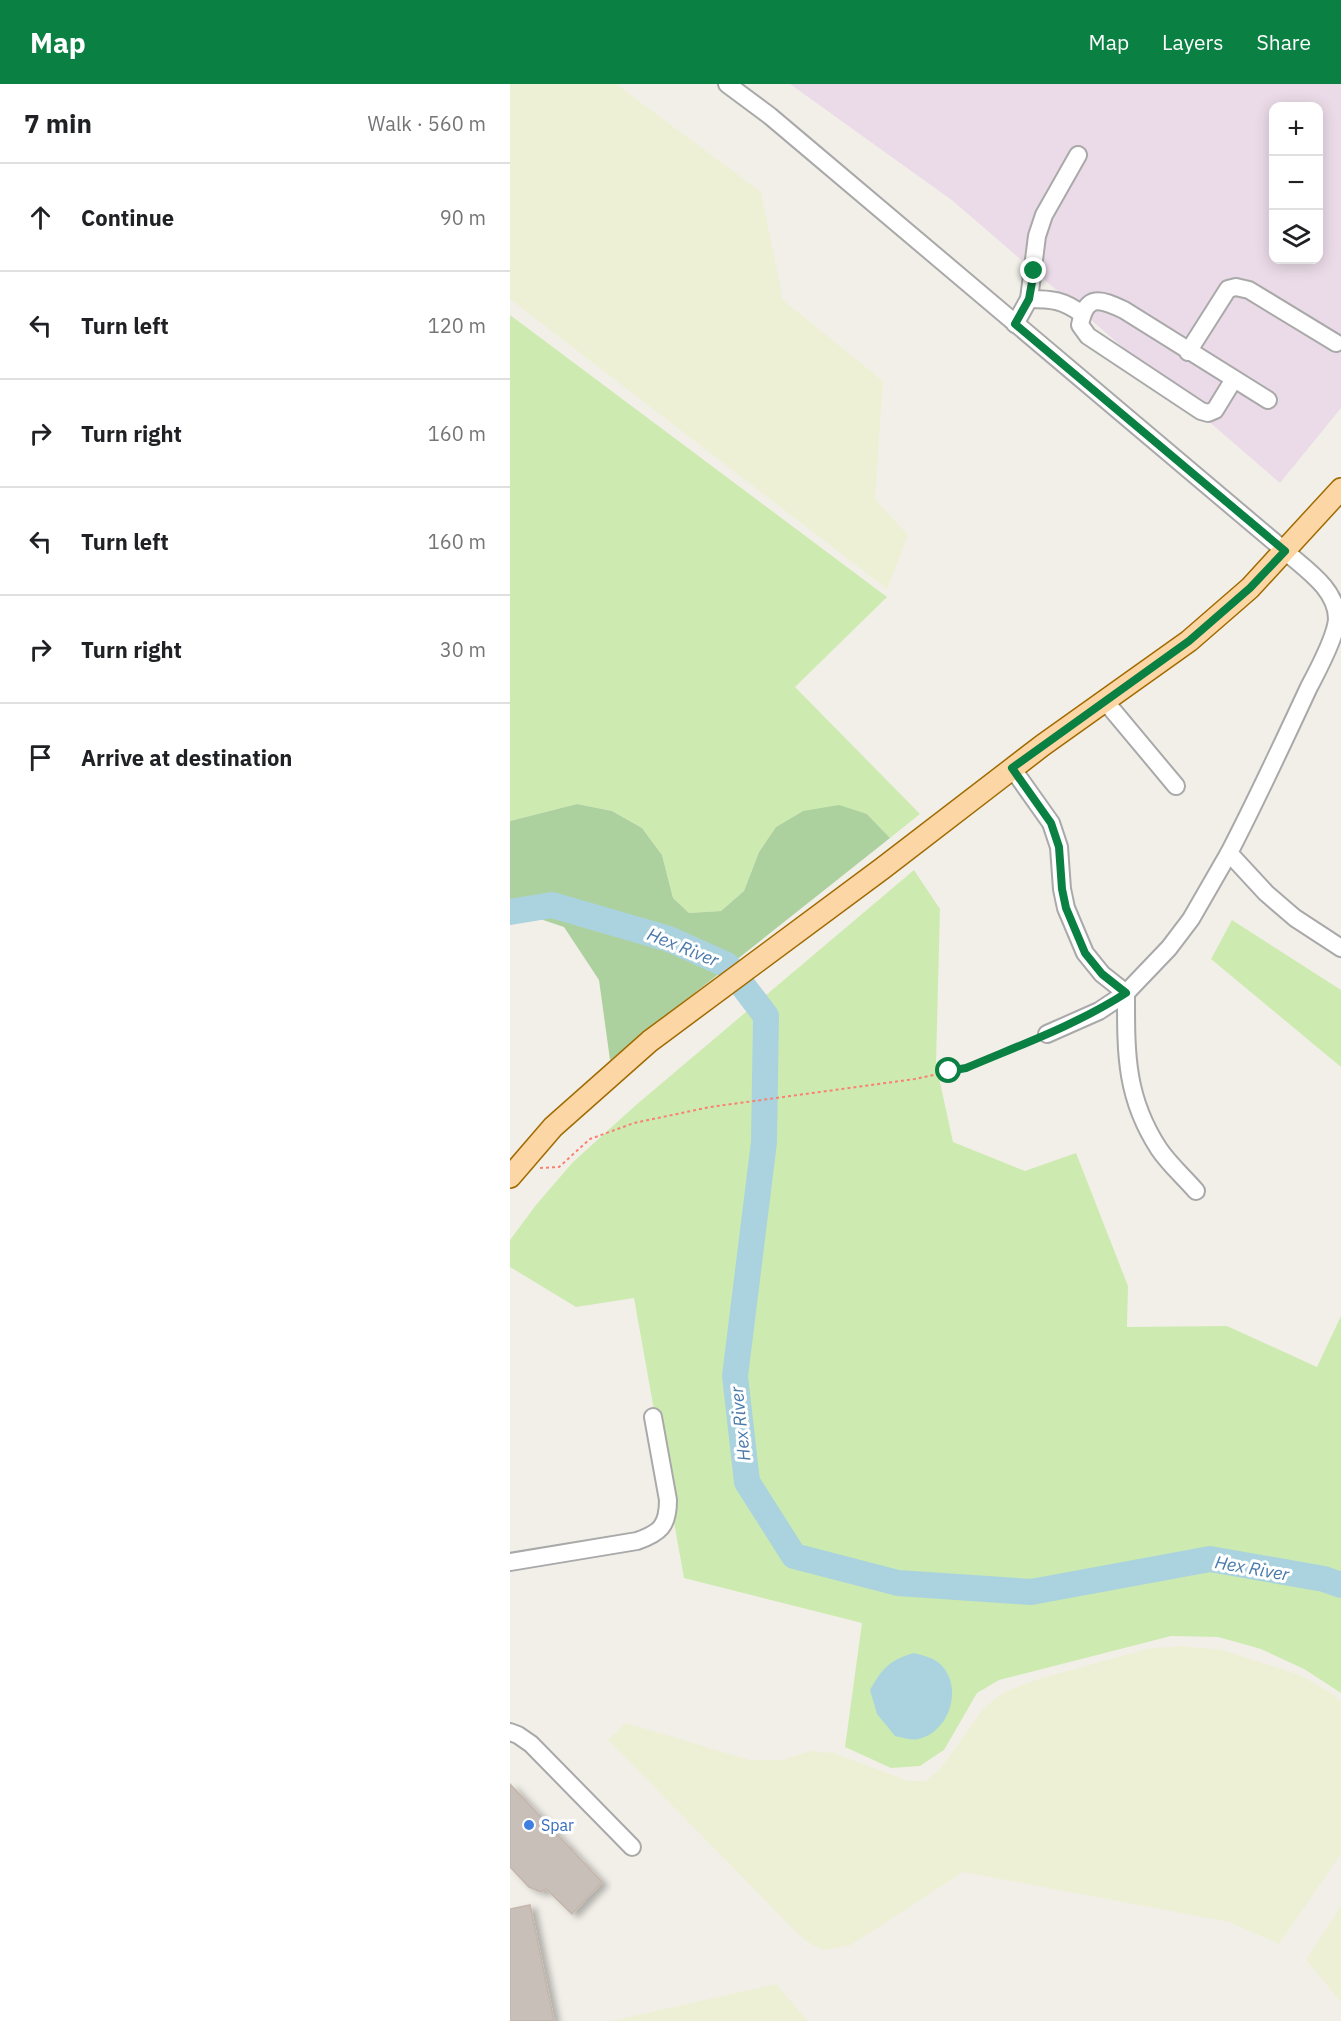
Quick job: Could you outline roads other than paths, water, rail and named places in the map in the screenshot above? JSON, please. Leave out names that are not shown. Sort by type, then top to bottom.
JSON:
[{"type":"main road","points":[[513,1174],[553,1126],[650,1041],[883,868],[1012,768],[1189,641],[1250,588],[1341,489]]},
{"type":"street","points":[[727,84],[771,116],[1285,551],[1326,588],[1333,603],[1337,620],[1328,648],[1229,854],[1191,919],[1169,948],[1126,993],[1099,1011],[1047,1034]]},
{"type":"street","points":[[1015,324],[1029,299],[1037,236],[1044,215],[1078,155]]},
{"type":"street","points":[[1188,352],[1228,289],[1236,287],[1248,290],[1336,344]]},
{"type":"street","points":[[1029,299],[1055,300],[1068,304],[1082,314]]},
{"type":"street","points":[[1234,379],[1215,410],[1208,413],[1201,411],[1088,336],[1080,325],[1082,314],[1087,306],[1095,301],[1105,301],[1124,310],[1268,400]]},
{"type":"street","points":[[1105,700],[1176,786]]},
{"type":"street","points":[[1012,768],[1051,823],[1059,847],[1062,889],[1066,908],[1085,953],[1102,974],[1126,993]]},
{"type":"street","points":[[1229,854],[1295,918],[1341,948]]},
{"type":"street","points":[[1126,993],[1127,1063],[1132,1093],[1143,1122],[1160,1151],[1196,1191]]},
{"type":"street","points":[[510,1562],[637,1541],[654,1535],[664,1524],[668,1514],[668,1500],[653,1416]]},
{"type":"street","points":[[510,1732],[518,1734],[531,1744],[632,1847]]},
{"type":"water","points":[[914,1653],[934,1659],[943,1667],[949,1677],[952,1699],[944,1720],[937,1729],[929,1735],[913,1740],[895,1736],[877,1714],[870,1690],[887,1666]]},
{"type":"waterway","name":"Hex River","points":[[510,912],[552,905],[669,939],[727,965],[766,1016],[764,1142],[735,1376],[747,1482],[794,1556],[898,1583],[1031,1592],[1210,1559],[1324,1579],[1341,1585]]},
{"type":"place","name":"Spar","points":[[529,1825]]}]
